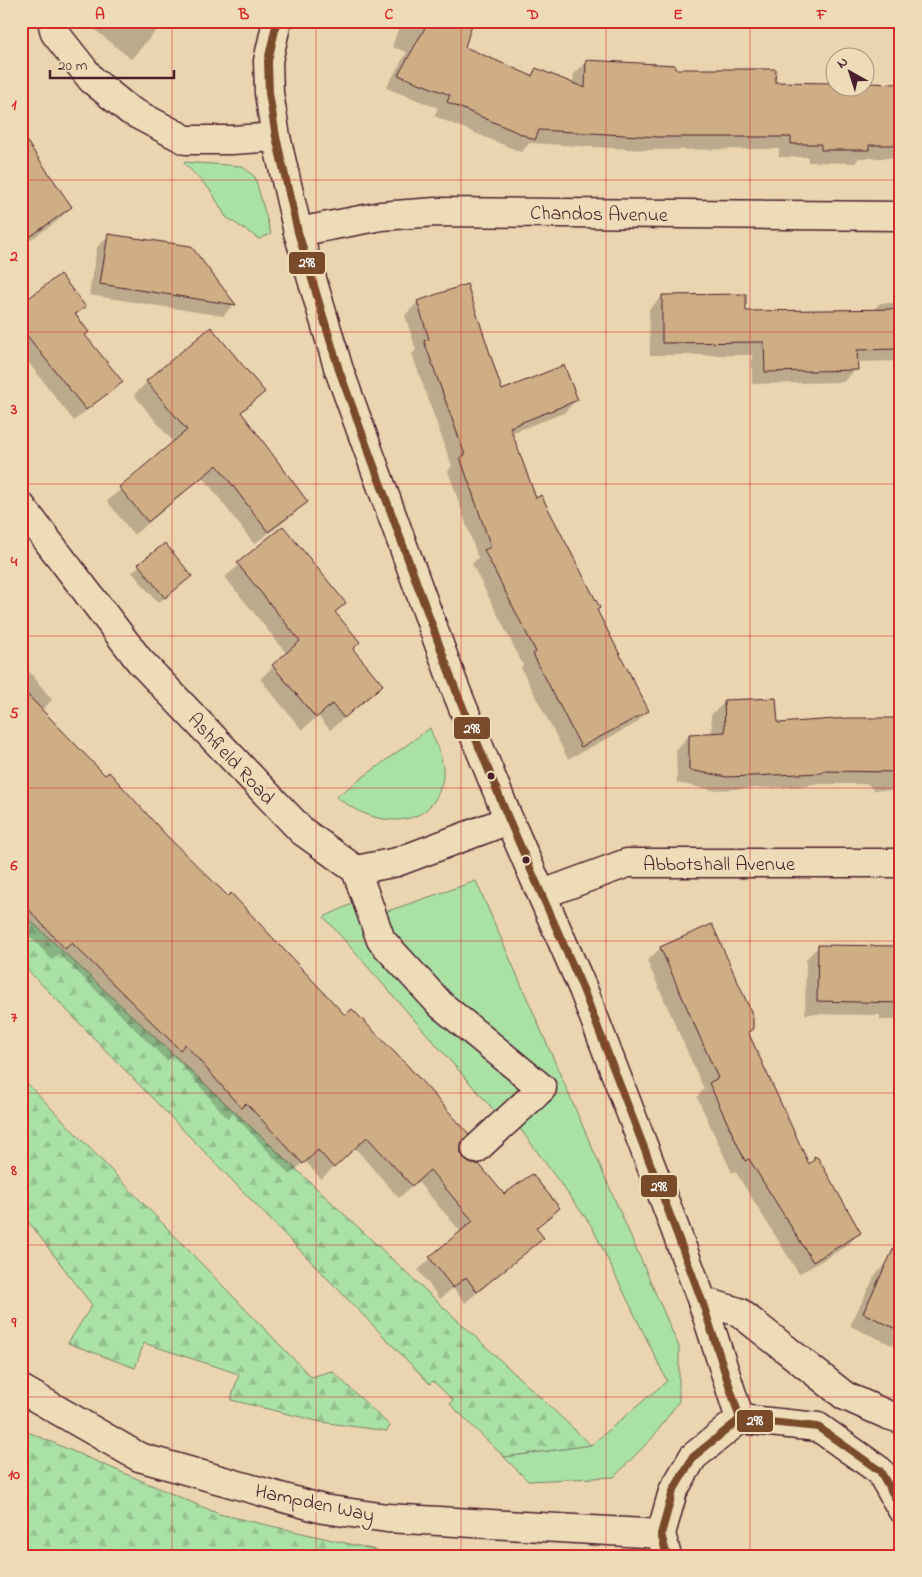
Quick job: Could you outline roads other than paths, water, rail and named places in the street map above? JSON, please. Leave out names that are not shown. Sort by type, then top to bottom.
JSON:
[{"type":"street","points":[[52,21],[55,33],[92,80],[129,110],[186,140],[232,140],[276,137]]},
{"type":"street","points":[[277,21],[268,61],[269,93],[276,137],[298,232],[339,370],[455,688],[509,820],[583,989],[702,1301],[740,1420]]},
{"type":"street","name":"Chandos Avenue","points":[[298,232],[381,216],[436,212],[901,216]]},
{"type":"street","name":"Ashfield Road","points":[[21,506],[139,660],[302,831],[356,870]]},
{"type":"street","points":[[476,1149],[542,1088],[441,1004],[381,940],[356,870],[397,862],[509,820]]},
{"type":"street","name":"Abbotshall Avenue","points":[[543,894],[627,863],[901,863]]},
{"type":"street","points":[[702,1301],[739,1312],[845,1396],[901,1419]]},
{"type":"street","name":"Hampden Way","points":[[21,1389],[139,1457],[323,1508],[387,1518],[664,1545]]},
{"type":"street","points":[[664,1545],[673,1491],[693,1457],[740,1420],[818,1427],[880,1471],[901,1508]]}]
